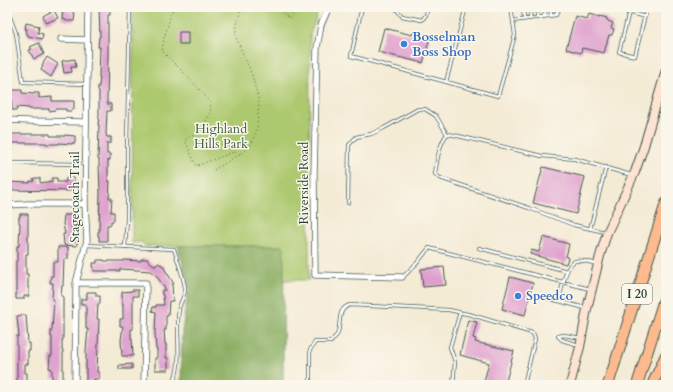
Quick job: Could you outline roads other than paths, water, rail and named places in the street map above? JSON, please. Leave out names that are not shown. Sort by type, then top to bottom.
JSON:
[{"type":"highway","name":"I 20","points":[[608,385],[666,203]]},
{"type":"highway","name":"I 20","points":[[637,385],[666,293]]},
{"type":"highway","points":[[652,385],[666,355]]},
{"type":"main road","points":[[570,385],[581,342],[587,309],[607,233],[634,176],[666,70]]},
{"type":"street","name":"Stagecoach Trail","points":[[75,385],[76,283],[88,240],[85,204],[88,7]]},
{"type":"street","name":"Riverside Road","points":[[329,7],[321,25],[317,48],[314,174],[315,275],[402,277]]},
{"type":"street","points":[[61,39],[87,40]]},
{"type":"street","points":[[7,120],[86,122]]},
{"type":"street","points":[[7,205],[85,204]]},
{"type":"street","points":[[76,283],[146,283],[144,385]]},
{"type":"lane","points":[[10,7],[10,17],[16,33],[23,82],[87,84]]},
{"type":"lane","points":[[125,247],[127,220],[130,7]]},
{"type":"lane","points":[[362,7],[351,56],[498,96],[515,35],[511,7]]},
{"type":"lane","points":[[398,7],[397,10],[402,16],[422,20],[426,15],[428,7]]},
{"type":"lane","points":[[446,82],[466,7]]},
{"type":"lane","points":[[523,7],[524,19]]},
{"type":"lane","points":[[530,18],[531,7]]},
{"type":"lane","points":[[537,18],[538,7]]},
{"type":"lane","points":[[544,16],[547,7]]},
{"type":"lane","points":[[550,16],[553,7]]},
{"type":"lane","points":[[513,21],[556,15],[559,7]]},
{"type":"lane","points":[[610,7],[645,17]]},
{"type":"lane","points":[[627,7],[629,12],[619,52],[635,56],[647,7]]},
{"type":"lane","points":[[348,203],[349,145],[356,137],[371,134],[418,109],[425,109],[436,116],[446,134]]},
{"type":"lane","points":[[446,134],[542,156],[575,159],[634,176]]},
{"type":"lane","points":[[446,134],[442,142],[436,166],[436,174],[440,178],[574,225],[607,233]]},
{"type":"lane","points":[[7,163],[86,164]]},
{"type":"lane","points":[[590,229],[606,167]]},
{"type":"lane","points":[[86,245],[174,249],[185,291],[179,308],[177,338],[178,369],[172,385]]},
{"type":"lane","points":[[402,277],[417,263],[429,248],[592,289]]},
{"type":"lane","points":[[479,248],[567,271]]},
{"type":"lane","points":[[559,301],[568,268],[574,262],[581,260],[598,264]]},
{"type":"lane","points":[[534,295],[587,309]]},
{"type":"lane","points":[[310,385],[310,350],[315,342],[331,342],[337,334],[342,311],[345,306],[350,305],[449,310],[534,335],[535,339],[524,385]]},
{"type":"lane","points":[[453,385],[456,362],[450,347],[460,312]]},
{"type":"lane","points":[[564,335],[581,342],[562,340],[558,336],[564,335]]},
{"type":"place","name":"Bosselman Boss Shop","points":[[404,44]]},
{"type":"place","name":"Speedco","points":[[518,296]]},
{"type":"park label","name":"Highland Hills Park","points":[[221,136]]}]
